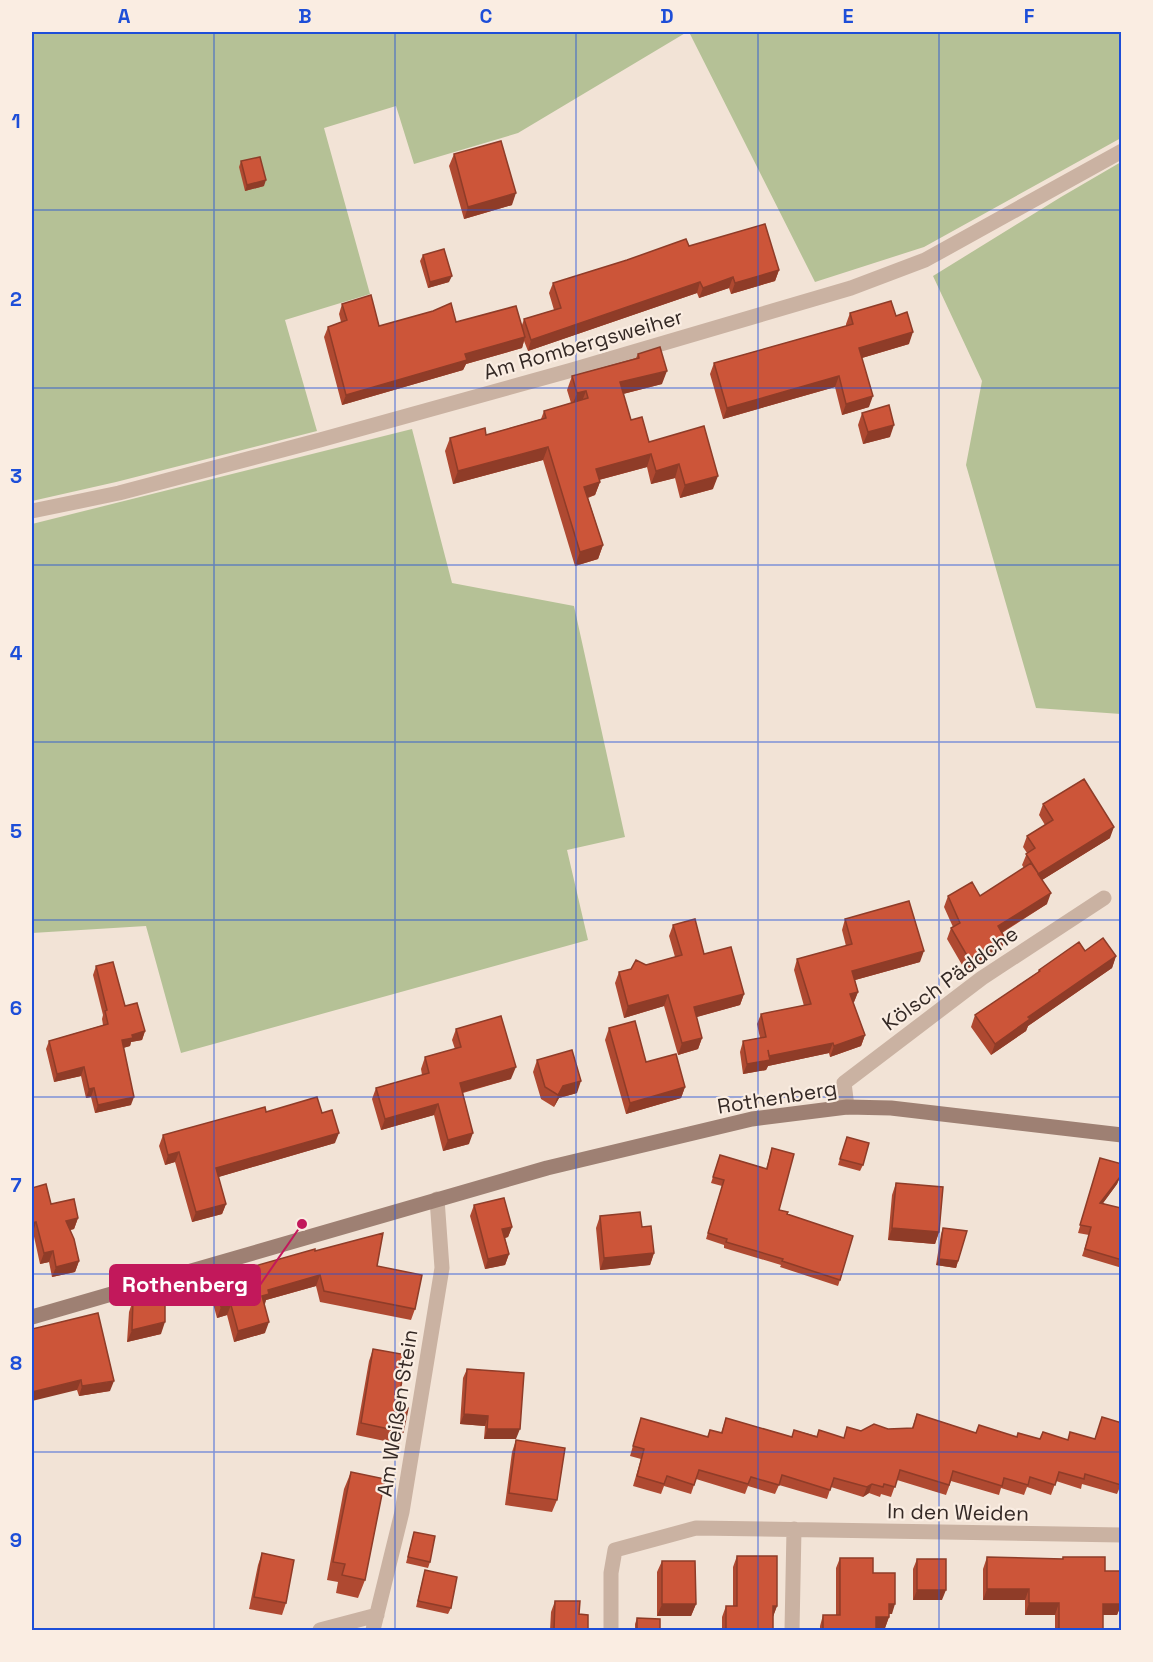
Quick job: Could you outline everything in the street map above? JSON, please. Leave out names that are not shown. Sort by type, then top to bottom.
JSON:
[{"type":"street","name":"Am Rombergsweiher","points":[[32,511],[119,493],[320,440],[572,370],[851,288],[925,260],[1122,152]]},
{"type":"street","name":"Kölsch Päddche","points":[[847,1107],[844,1083],[982,978],[1104,898]]},
{"type":"street","name":"Rothenberg","points":[[32,1317],[547,1168],[752,1119],[847,1107],[891,1108],[1122,1135]]},
{"type":"street","name":"Am Weißen Stein","points":[[374,1630],[402,1512],[442,1268],[437,1199]]},
{"type":"street","name":"In den Weiden","points":[[611,1630],[611,1573],[615,1550],[696,1528],[1122,1535]]},
{"type":"street","points":[[792,1630],[794,1529]]},
{"type":"street","points":[[320,1630],[377,1615]]},
{"type":"green space","points":[[32,32],[687,32],[518,133],[414,164],[396,106],[324,128],[370,294],[285,320],[317,431],[32,501]]},
{"type":"green space","points":[[689,32],[1121,32],[1121,138],[924,247],[815,282]]},
{"type":"green space","points":[[1121,162],[1121,714],[1036,708],[966,465],[982,381],[933,276]]},
{"type":"green space","points":[[412,429],[452,583],[574,606],[625,837],[567,850],[588,940],[181,1053],[146,926],[32,933],[32,524]]},
{"type":"building","points":[[501,141],[516,193],[468,207],[454,154]]},
{"type":"building","points":[[260,157],[266,180],[247,185],[241,161]]},
{"type":"building","points":[[765,224],[779,270],[735,283],[733,277],[703,288],[700,282],[531,340],[524,319],[561,308],[553,283],[686,239],[689,246]]},
{"type":"building","points":[[444,249],[452,276],[430,282],[423,255]]},
{"type":"building","points":[[371,295],[379,326],[433,311],[451,303],[456,322],[516,306],[525,337],[465,354],[467,360],[346,395],[328,327],[347,320],[342,304]]},
{"type":"building","points":[[891,301],[896,316],[907,312],[913,332],[859,348],[873,396],[846,404],[839,376],[727,408],[714,363],[853,324],[850,313]]},
{"type":"building","points":[[660,347],[667,371],[620,382],[631,420],[642,417],[649,442],[704,426],[718,476],[685,485],[679,464],[656,471],[651,454],[596,469],[600,482],[584,487],[603,545],[580,552],[548,447],[458,471],[450,438],[485,428],[486,435],[546,418],[544,411],[588,398],[586,391],[577,393],[572,376],[639,358],[638,354]]},
{"type":"building","points":[[889,405],[894,425],[868,432],[862,413]]},
{"type":"building","points":[[1084,779],[1114,827],[1038,874],[1051,893],[998,926],[1005,938],[969,959],[951,928],[960,923],[948,896],[972,882],[980,896],[1031,863],[1038,873],[1026,854],[1035,848],[1027,836],[1053,820],[1043,804]]},
{"type":"building","points":[[909,901],[924,951],[852,971],[858,992],[850,994],[865,1035],[834,1046],[833,1043],[769,1056],[770,1060],[747,1064],[743,1041],[766,1037],[761,1014],[811,1004],[797,959],[852,944],[845,919]]},
{"type":"building","points":[[695,919],[704,954],[731,947],[744,994],[694,1007],[702,1038],[682,1043],[668,995],[628,1006],[619,972],[631,969],[636,960],[646,965],[682,955],[673,925]]},
{"type":"building","points":[[1103,938],[1116,956],[1028,1017],[1030,1019],[995,1044],[975,1015],[1079,942],[1085,951]]},
{"type":"building","points":[[113,962],[125,1006],[137,1003],[145,1031],[132,1035],[133,1038],[122,1040],[134,1097],[98,1105],[94,1088],[89,1089],[84,1067],[57,1074],[49,1041],[108,1024],[105,1011],[107,1010],[96,966]]},
{"type":"building","points":[[501,1016],[516,1067],[460,1083],[473,1133],[448,1140],[438,1104],[385,1119],[376,1088],[429,1073],[425,1057],[461,1047],[456,1029]]},
{"type":"building","points":[[635,1021],[646,1062],[676,1054],[685,1087],[630,1103],[609,1028]]},
{"type":"building","points":[[572,1050],[581,1081],[563,1086],[558,1095],[545,1087],[537,1060]]},
{"type":"building","points":[[317,1097],[322,1113],[332,1110],[339,1133],[216,1168],[226,1204],[196,1212],[179,1152],[168,1155],[163,1135],[265,1107],[266,1112]]},
{"type":"building","points":[[847,1137],[869,1143],[863,1165],[840,1159]]},
{"type":"building","points":[[772,1148],[794,1154],[779,1210],[853,1236],[840,1280],[782,1261],[783,1259],[726,1242],[727,1239],[708,1233],[724,1180],[713,1177],[720,1155],[767,1169]]},
{"type":"building","points":[[1100,1158],[1122,1164],[1120,1177],[1100,1203],[1121,1208],[1122,1260],[1085,1249],[1091,1227],[1080,1225]]},
{"type":"building","points":[[896,1183],[943,1187],[939,1232],[892,1228]]},
{"type":"building","points":[[46,1184],[51,1204],[74,1199],[78,1218],[66,1221],[74,1239],[79,1261],[56,1267],[53,1251],[44,1253],[36,1222],[32,1223],[32,1188]]},
{"type":"building","points":[[504,1198],[512,1227],[502,1229],[509,1254],[488,1259],[474,1205]]},
{"type":"building","points":[[640,1212],[642,1227],[651,1226],[654,1253],[604,1258],[600,1216]]},
{"type":"building","points":[[943,1228],[967,1231],[958,1261],[939,1259]]},
{"type":"building","points":[[383,1233],[377,1266],[422,1275],[415,1309],[324,1291],[320,1275],[268,1290],[269,1294],[262,1296],[269,1322],[238,1331],[231,1305],[221,1307],[213,1278],[315,1249],[315,1251]]},
{"type":"building","points":[[165,1293],[165,1322],[132,1330],[133,1300]]},
{"type":"building","points":[[98,1313],[114,1381],[82,1386],[81,1380],[32,1392],[32,1329]]},
{"type":"building","points":[[373,1349],[407,1355],[397,1406],[408,1408],[403,1432],[361,1423]]},
{"type":"building","points":[[467,1369],[524,1373],[520,1429],[487,1429],[488,1416],[464,1414]]},
{"type":"building","points":[[917,1414],[976,1433],[979,1425],[1017,1437],[1018,1433],[1040,1439],[1043,1432],[1068,1440],[1070,1432],[1095,1439],[1102,1417],[1122,1423],[1121,1485],[1085,1474],[1084,1479],[1059,1472],[1055,1485],[1030,1477],[1028,1485],[1004,1478],[1002,1486],[953,1471],[949,1485],[900,1470],[895,1487],[872,1484],[867,1487],[834,1478],[830,1490],[782,1475],[779,1485],[751,1477],[748,1484],[699,1470],[694,1485],[667,1476],[664,1484],[637,1476],[644,1449],[633,1446],[641,1418],[708,1437],[710,1430],[722,1433],[726,1418],[792,1437],[794,1430],[817,1437],[819,1430],[844,1438],[847,1427],[861,1431],[874,1424],[888,1429],[913,1428]]},
{"type":"building","points":[[516,1440],[565,1448],[557,1500],[509,1493]]},
{"type":"building","points":[[351,1472],[385,1479],[365,1580],[342,1575],[345,1564],[333,1562]]},
{"type":"building","points":[[414,1532],[435,1536],[430,1562],[408,1557]]},
{"type":"building","points":[[262,1553],[294,1560],[286,1603],[254,1597]]},
{"type":"building","points":[[737,1556],[777,1556],[777,1606],[773,1606],[773,1630],[726,1630],[726,1606],[737,1606]]},
{"type":"building","points":[[987,1557],[1063,1559],[1063,1557],[1105,1557],[1105,1571],[1122,1571],[1121,1604],[1103,1604],[1103,1630],[1059,1630],[1059,1603],[1029,1603],[1029,1589],[987,1589]]},
{"type":"building","points":[[840,1558],[873,1558],[873,1573],[895,1573],[895,1604],[889,1604],[889,1617],[876,1617],[876,1630],[823,1630],[823,1615],[840,1615]]},
{"type":"building","points":[[917,1559],[946,1559],[946,1590],[917,1590]]},
{"type":"building","points":[[662,1561],[695,1561],[696,1604],[662,1604]]},
{"type":"building","points":[[425,1570],[457,1577],[451,1608],[418,1601]]},
{"type":"building","points":[[555,1601],[580,1601],[579,1614],[588,1615],[588,1630],[554,1630]]},
{"type":"building","points":[[637,1618],[660,1619],[660,1630],[637,1630]]},
{"type":"place","name":"Rothenberg","points":[[302,1224]]}]
